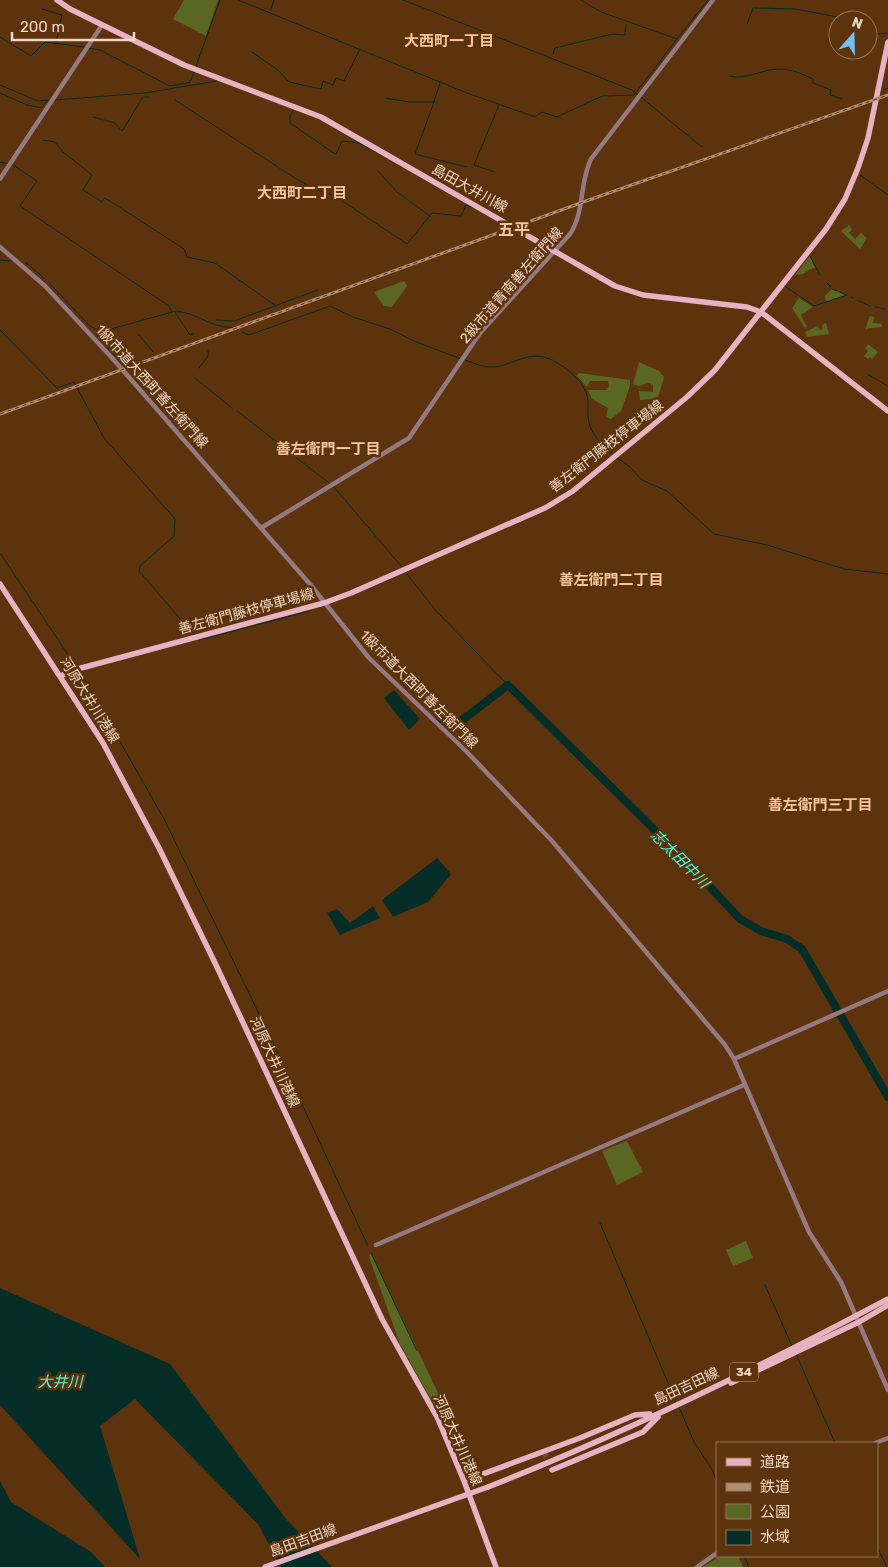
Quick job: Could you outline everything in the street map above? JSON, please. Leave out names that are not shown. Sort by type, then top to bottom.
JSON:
[{"type":"main road","name":"島田大井川線","points":[[57,0],[102,26],[184,65],[321,117],[556,250],[608,282],[628,291],[643,295],[747,307],[761,312],[888,411]]},
{"type":"main road","name":"善左衛門藤枝停車場線","points":[[61,676],[70,671],[324,602],[528,516],[573,491],[687,397],[725,358],[826,229],[852,185],[868,138],[888,42]]},
{"type":"main road","name":"河原大井川港線","points":[[0,584],[61,676],[116,767],[179,888],[382,1319],[438,1419],[496,1567]]},
{"type":"main road","name":"島田吉田線","points":[[857,1319],[888,1299]]},
{"type":"main road","name":"島田吉田線","points":[[265,1567],[488,1487],[546,1463],[657,1415],[888,1305]]},
{"type":"main road","points":[[464,1482],[635,1415],[657,1415]]},
{"type":"main road","points":[[552,1470],[643,1432],[657,1415]]},
{"type":"street","name":"2級市道青南善左衛門線","points":[[261,528],[409,438],[480,333],[570,234],[578,220],[584,177],[591,159],[713,0]]},
{"type":"street","points":[[0,178],[102,26]]},
{"type":"street","name":"1級市道大西町善左衛門線","points":[[0,247],[31,272],[76,318],[261,528],[370,658],[466,751],[558,847],[700,1015],[734,1059],[808,1232],[841,1282],[888,1390]]},
{"type":"street","points":[[734,1059],[888,991]]},
{"type":"street","points":[[376,1244],[744,1085]]},
{"type":"street","points":[[697,1567],[716,1554]]},
{"type":"green space","points":[[184,0],[218,0],[206,36],[173,19]]},
{"type":"green space","points":[[849,225],[852,229],[849,233],[855,239],[861,233],[867,238],[860,249],[841,231]]},
{"type":"green space","points":[[810,256],[815,268],[803,274],[795,275]]},
{"type":"green space","points":[[404,281],[407,286],[392,307],[384,306],[374,292]]},
{"type":"green space","points":[[832,289],[845,296],[826,302],[825,296]]},
{"type":"green space","points":[[799,298],[813,307],[801,315],[807,327],[805,328],[792,308]]},
{"type":"green space","points":[[870,316],[874,317],[873,323],[882,324],[882,327],[865,329]]},
{"type":"green space","points":[[826,323],[829,334],[807,337],[805,332],[818,326],[819,330],[823,329],[822,325]]},
{"type":"green space","points":[[868,344],[878,352],[872,359],[864,356],[868,351],[865,348]]},
{"type":"green space","points":[[639,362],[659,371],[664,377],[655,408],[649,407],[652,405],[651,399],[640,400],[639,391],[653,392],[653,385],[649,383],[639,386],[633,384]]},
{"type":"green space","points":[[579,373],[630,380],[630,386],[621,411],[611,419],[606,417],[608,408],[592,399],[588,390],[607,390],[609,386],[608,381],[590,381],[587,387],[577,376]]},
{"type":"green space","points":[[627,1141],[643,1172],[617,1185],[602,1151]]},
{"type":"green space","points":[[746,1241],[753,1258],[733,1266],[726,1250]]},
{"type":"green space","points":[[371,1253],[477,1474],[468,1476],[464,1473],[447,1428],[400,1344],[369,1257]]},
{"type":"green space","points":[[718,1557],[738,1557],[743,1567],[703,1567]]},
{"type":"water","points":[[394,690],[420,719],[409,730],[384,698]]},
{"type":"water","points":[[437,858],[451,874],[428,902],[393,917],[382,900]]},
{"type":"water","points":[[373,906],[380,918],[340,935],[327,913],[337,909],[350,923]]},
{"type":"water","name":"大井川","points":[[0,1288],[170,1364],[286,1519],[332,1567],[281,1567],[258,1524],[135,1399],[100,1426],[140,1559],[0,1405]]},
{"type":"water","points":[[0,1481],[11,1502],[91,1552],[105,1567],[0,1567]]},
{"type":"waterway","points":[[196,66],[220,0]]},
{"type":"waterway","points":[[238,0],[467,93],[535,117],[542,112],[557,117],[602,96],[634,95],[677,39]]},
{"type":"waterway","points":[[271,9],[274,0]]},
{"type":"waterway","points":[[403,0],[632,90],[702,147]]},
{"type":"waterway","points":[[581,0],[601,12],[677,39],[708,0]]},
{"type":"waterway","points":[[747,24],[753,8],[796,9],[828,15]]},
{"type":"waterway","points":[[42,9],[62,15],[56,42]]},
{"type":"waterway","points":[[553,54],[555,48],[612,34],[625,35],[626,25]]},
{"type":"waterway","points":[[878,34],[888,33]]},
{"type":"waterway","points":[[0,37],[31,56],[45,42],[84,47]]},
{"type":"waterway","points":[[88,48],[100,50],[170,86],[190,82],[195,70]]},
{"type":"waterway","points":[[252,52],[279,71],[289,82],[321,89],[323,81],[333,85],[336,78],[344,81],[360,49]]},
{"type":"waterway","points":[[729,76],[741,77],[772,70],[788,70],[813,79],[813,83],[831,90],[830,95],[842,99]]},
{"type":"waterway","points":[[55,100],[145,93],[217,81]]},
{"type":"waterway","points":[[385,98],[410,102],[434,102],[440,83]]},
{"type":"waterway","points":[[0,85],[38,101],[51,100]]},
{"type":"waterway","points":[[883,90],[888,88]]},
{"type":"waterway","points":[[0,93],[27,105],[42,108],[47,100]]},
{"type":"waterway","points":[[93,117],[115,123],[122,131],[143,97],[149,97]]},
{"type":"waterway","points":[[175,100],[298,180],[314,189],[335,196],[407,244],[432,213],[461,216],[466,205],[474,208]]},
{"type":"waterway","points":[[434,102],[415,154],[467,167]]},
{"type":"waterway","points":[[495,172],[474,165],[499,105]]},
{"type":"waterway","points":[[294,108],[290,117],[290,123],[332,152],[336,154],[342,141],[359,143],[376,152]]},
{"type":"waterway","points":[[43,140],[55,142],[63,152],[92,175],[83,190],[102,202],[104,198],[110,201],[184,249],[187,257],[215,263],[276,306]]},
{"type":"waterway","points":[[0,162],[9,164]]},
{"type":"waterway","points":[[13,165],[37,181],[20,206],[169,306],[172,312]]},
{"type":"waterway","points":[[378,171],[397,192],[430,216]]},
{"type":"waterway","points":[[860,175],[888,195]]},
{"type":"waterway","points":[[810,256],[820,275]]},
{"type":"waterway","points":[[0,260],[12,261]]},
{"type":"waterway","points":[[26,263],[45,279]]},
{"type":"waterway","points":[[827,283],[831,287]]},
{"type":"waterway","points":[[50,284],[90,326],[100,332],[176,311],[184,312],[214,324],[230,328],[238,327]]},
{"type":"waterway","points":[[786,287],[814,306],[847,295]]},
{"type":"waterway","points":[[832,289],[837,291]]},
{"type":"waterway","points":[[216,320],[234,321],[318,290]]},
{"type":"waterway","points":[[840,292],[846,295]]},
{"type":"waterway","points":[[857,300],[870,306]]},
{"type":"waterway","points":[[242,332],[249,335],[330,306],[353,317],[390,329],[414,341],[461,359]]},
{"type":"waterway","points":[[875,307],[885,309]]},
{"type":"waterway","points":[[175,312],[190,335],[193,334]]},
{"type":"waterway","points":[[0,330],[57,388],[74,382],[104,438],[175,519],[174,536],[140,566],[139,571],[195,636]]},
{"type":"waterway","points":[[139,335],[153,352]]},
{"type":"waterway","points":[[97,336],[124,366]]},
{"type":"waterway","points":[[199,368],[208,356],[208,351]]},
{"type":"waterway","points":[[465,360],[483,366],[494,367],[535,356],[550,359],[562,366],[574,375],[583,387],[588,400],[588,420],[594,435],[614,455]]},
{"type":"waterway","points":[[867,374],[888,386]]},
{"type":"waterway","points":[[195,378],[232,408]]},
{"type":"waterway","points":[[237,411],[286,449]]},
{"type":"waterway","points":[[289,452],[329,483]]},
{"type":"waterway","points":[[617,458],[629,466],[642,480],[667,491],[714,534],[767,545],[844,569],[888,574]]},
{"type":"waterway","points":[[334,487],[401,566]]},
{"type":"waterway","points":[[0,553],[75,665]]},
{"type":"waterway","points":[[407,574],[437,612],[508,685]]},
{"type":"waterway","points":[[199,640],[310,611]]},
{"type":"waterway","points":[[84,678],[164,819],[283,1063]]},
{"type":"waterway","name":"志太田中川","points":[[440,721],[461,721],[508,685],[680,855],[740,919],[761,931],[787,939],[802,949],[888,1097]]},
{"type":"waterway","points":[[287,1072],[368,1246]]},
{"type":"waterway","points":[[600,1223],[677,1404]]},
{"type":"waterway","points":[[371,1253],[417,1351]]},
{"type":"waterway","points":[[765,1285],[792,1346]]},
{"type":"waterway","points":[[796,1354],[835,1442]]},
{"type":"waterway","points":[[679,1407],[694,1442],[713,1471],[716,1480]]},
{"type":"waterway","points":[[878,1549],[887,1567]]},
{"type":"waterway","points":[[744,1557],[749,1567]]},
{"type":"tunnel","points":[[544,1452],[552,1470]]},
{"type":"railway","points":[[0,414],[586,201],[888,95]]},
{"type":"district","name":"大西町一丁目","points":[[449,41]]},
{"type":"district","name":"大西町二丁目","points":[[302,193]]},
{"type":"district","name":"五平","points":[[514,229]]},
{"type":"district","name":"善左衛門一丁目","points":[[328,449]]},
{"type":"district","name":"善左衛門二丁目","points":[[611,580]]},
{"type":"district","name":"善左衛門三丁目","points":[[820,805]]}]
